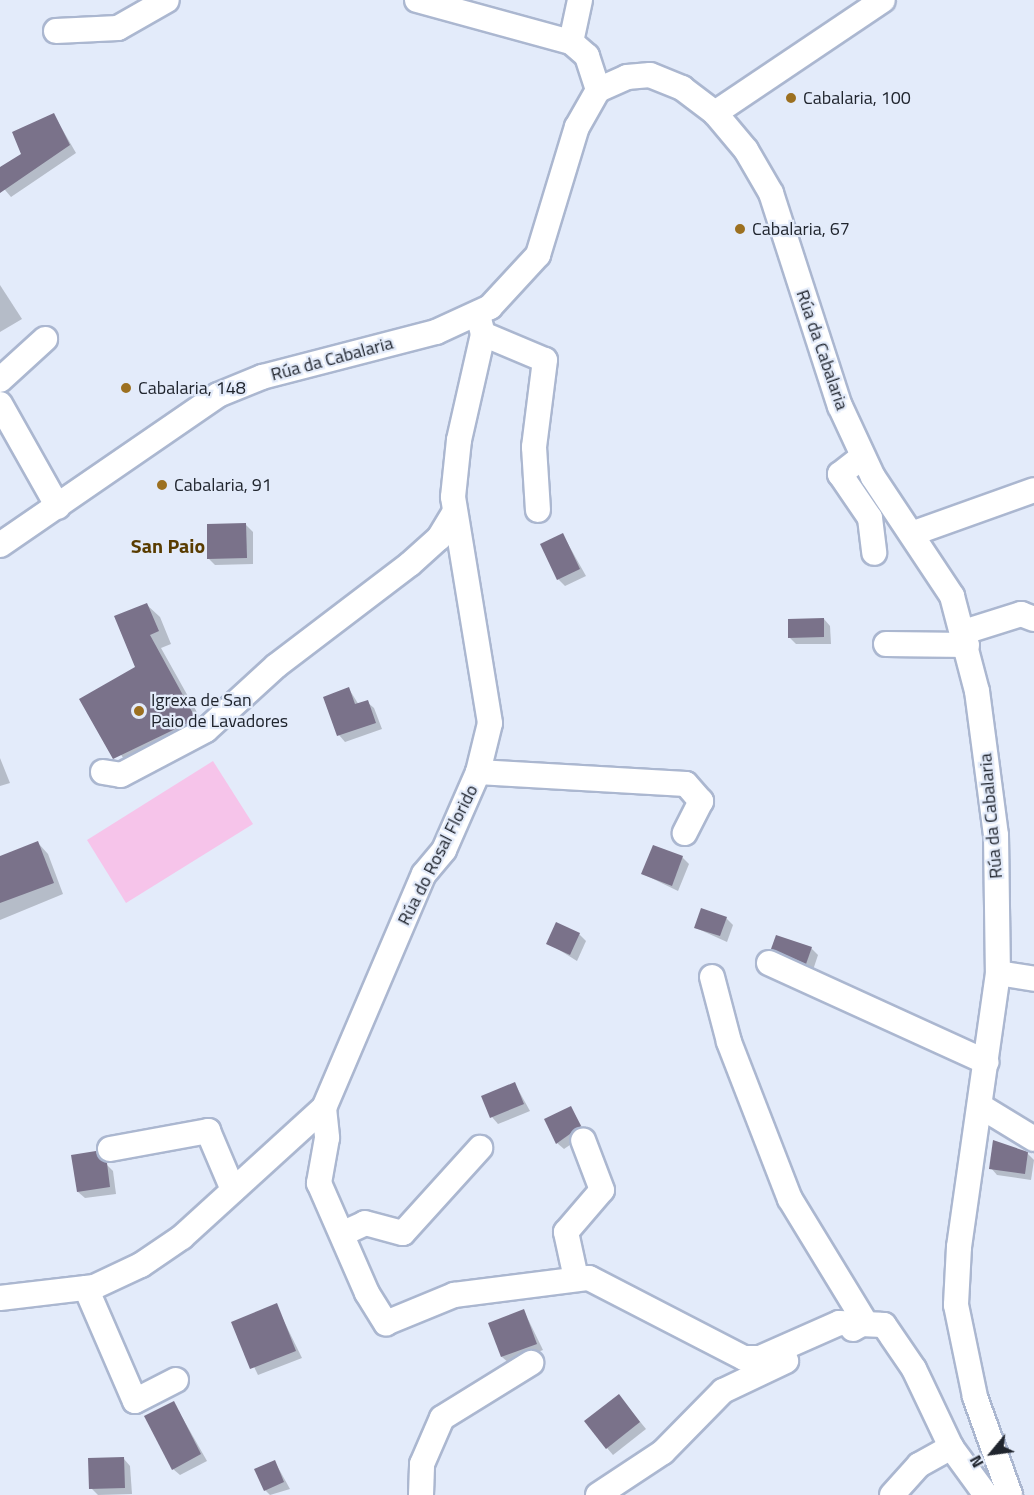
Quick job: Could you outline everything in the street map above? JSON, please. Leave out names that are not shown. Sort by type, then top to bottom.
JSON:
[{"type":"street","points":[[57,32],[118,28],[167,0]]},
{"type":"street","points":[[417,0],[572,42],[587,56],[598,90]]},
{"type":"street","points":[[572,42],[580,0]]},
{"type":"street","points":[[715,113],[883,0]]},
{"type":"street","name":"Rúa da Cabalaria","points":[[0,545],[218,395],[480,325],[518,282],[538,255],[577,126],[598,90],[627,77],[650,75],[682,88],[715,113],[746,150],[771,193],[823,357],[862,457],[915,533],[952,596],[966,639],[996,835],[998,973],[956,1305],[975,1397],[1010,1495]]},
{"type":"street","points":[[480,325],[545,360],[534,447],[538,510]]},
{"type":"street","name":"Rúa do Rosal Florido","points":[[0,1298],[86,1288],[141,1265],[234,1190],[324,1108],[424,873],[444,850],[478,772],[490,723],[487,678],[454,513],[459,440],[480,325]]},
{"type":"street","points":[[0,380],[45,339]]},
{"type":"street","points":[[0,404],[58,507]]},
{"type":"street","points":[[862,457],[840,474],[870,518],[874,553]]},
{"type":"street","points":[[915,533],[1034,490]]},
{"type":"street","points":[[103,772],[121,776],[206,730],[276,666],[410,564],[439,538],[454,513]]},
{"type":"street","points":[[886,644],[966,639],[1021,614],[1034,619]]},
{"type":"street","points":[[478,772],[686,784],[701,801],[685,833]]},
{"type":"street","points":[[769,963],[986,1062]]},
{"type":"street","points":[[998,973],[1034,979]]},
{"type":"street","points":[[712,977],[729,1042],[790,1198],[865,1322]]},
{"type":"street","points":[[980,1106],[1034,1139]]},
{"type":"street","points":[[324,1108],[327,1138],[319,1183],[344,1233],[367,1293],[386,1323],[454,1295],[576,1278],[618,1291],[744,1358],[760,1358],[839,1323],[865,1322],[884,1325],[898,1339],[951,1448],[986,1495]]},
{"type":"street","points":[[110,1149],[208,1131],[234,1190]]},
{"type":"street","points":[[576,1278],[566,1232],[602,1190],[583,1140]]},
{"type":"street","points":[[344,1233],[365,1223],[402,1233],[480,1148]]},
{"type":"street","points":[[86,1288],[135,1401],[176,1380]]},
{"type":"street","points":[[598,1495],[663,1452],[723,1391],[865,1322]]},
{"type":"street","points":[[421,1495],[423,1464],[442,1418],[531,1363]]},
{"type":"street","points":[[892,1495],[919,1465],[951,1448]]},
{"type":"shaded area","points":[[213,761],[253,824],[126,903],[87,840]]},
{"type":"building","points":[[54,113],[70,145],[0,193],[0,167],[21,154],[12,132]]},
{"type":"building","points":[[246,523],[247,558],[207,559],[207,524]]},
{"type":"building","points":[[563,533],[580,569],[557,580],[540,544]]},
{"type":"building","name":"Igrexa de San Paio de Lavadores","points":[[147,603],[159,631],[150,635],[196,719],[113,759],[79,699],[135,667],[114,616]]},
{"type":"building","points":[[824,618],[824,637],[788,638],[788,619]]},
{"type":"building","points":[[349,687],[355,704],[368,700],[376,723],[337,736],[323,697]]},
{"type":"building","points":[[38,841],[54,883],[0,903],[0,856]]},
{"type":"building","points":[[653,845],[683,856],[672,886],[641,874]]},
{"type":"building","points":[[701,908],[727,917],[720,936],[694,928]]},
{"type":"building","points":[[556,922],[580,933],[570,955],[546,944]]},
{"type":"building","points":[[776,935],[812,947],[806,964],[771,949]]},
{"type":"building","points":[[515,1082],[524,1104],[490,1118],[481,1096]]},
{"type":"building","points":[[571,1106],[581,1126],[556,1144],[544,1119]]},
{"type":"building","points":[[993,1140],[1028,1152],[1025,1174],[989,1169]]},
{"type":"building","points":[[96,1151],[107,1163],[110,1187],[77,1192],[71,1155]]},
{"type":"building","points":[[277,1303],[296,1351],[250,1369],[231,1322]]},
{"type":"building","points":[[524,1309],[537,1344],[501,1357],[488,1323]]},
{"type":"building","points":[[619,1394],[640,1422],[606,1449],[584,1421]]},
{"type":"building","points":[[174,1401],[201,1454],[172,1470],[144,1416]]},
{"type":"building","points":[[124,1457],[125,1488],[89,1489],[88,1458]]},
{"type":"building","points":[[275,1460],[284,1482],[264,1491],[254,1469]]},
{"type":"place","name":"Cabalaria, 100","points":[[791,98]]},
{"type":"place","name":"Cabalaria, 67","points":[[740,229]]},
{"type":"place","name":"Cabalaria, 148","points":[[126,388]]},
{"type":"place","name":"Cabalaria, 91","points":[[162,485]]},
{"type":"place","name":"Igrexa de San Paio de Lavadores","points":[[139,711]]},
{"type":"district","name":"San Paio","points":[[168,545]]}]
